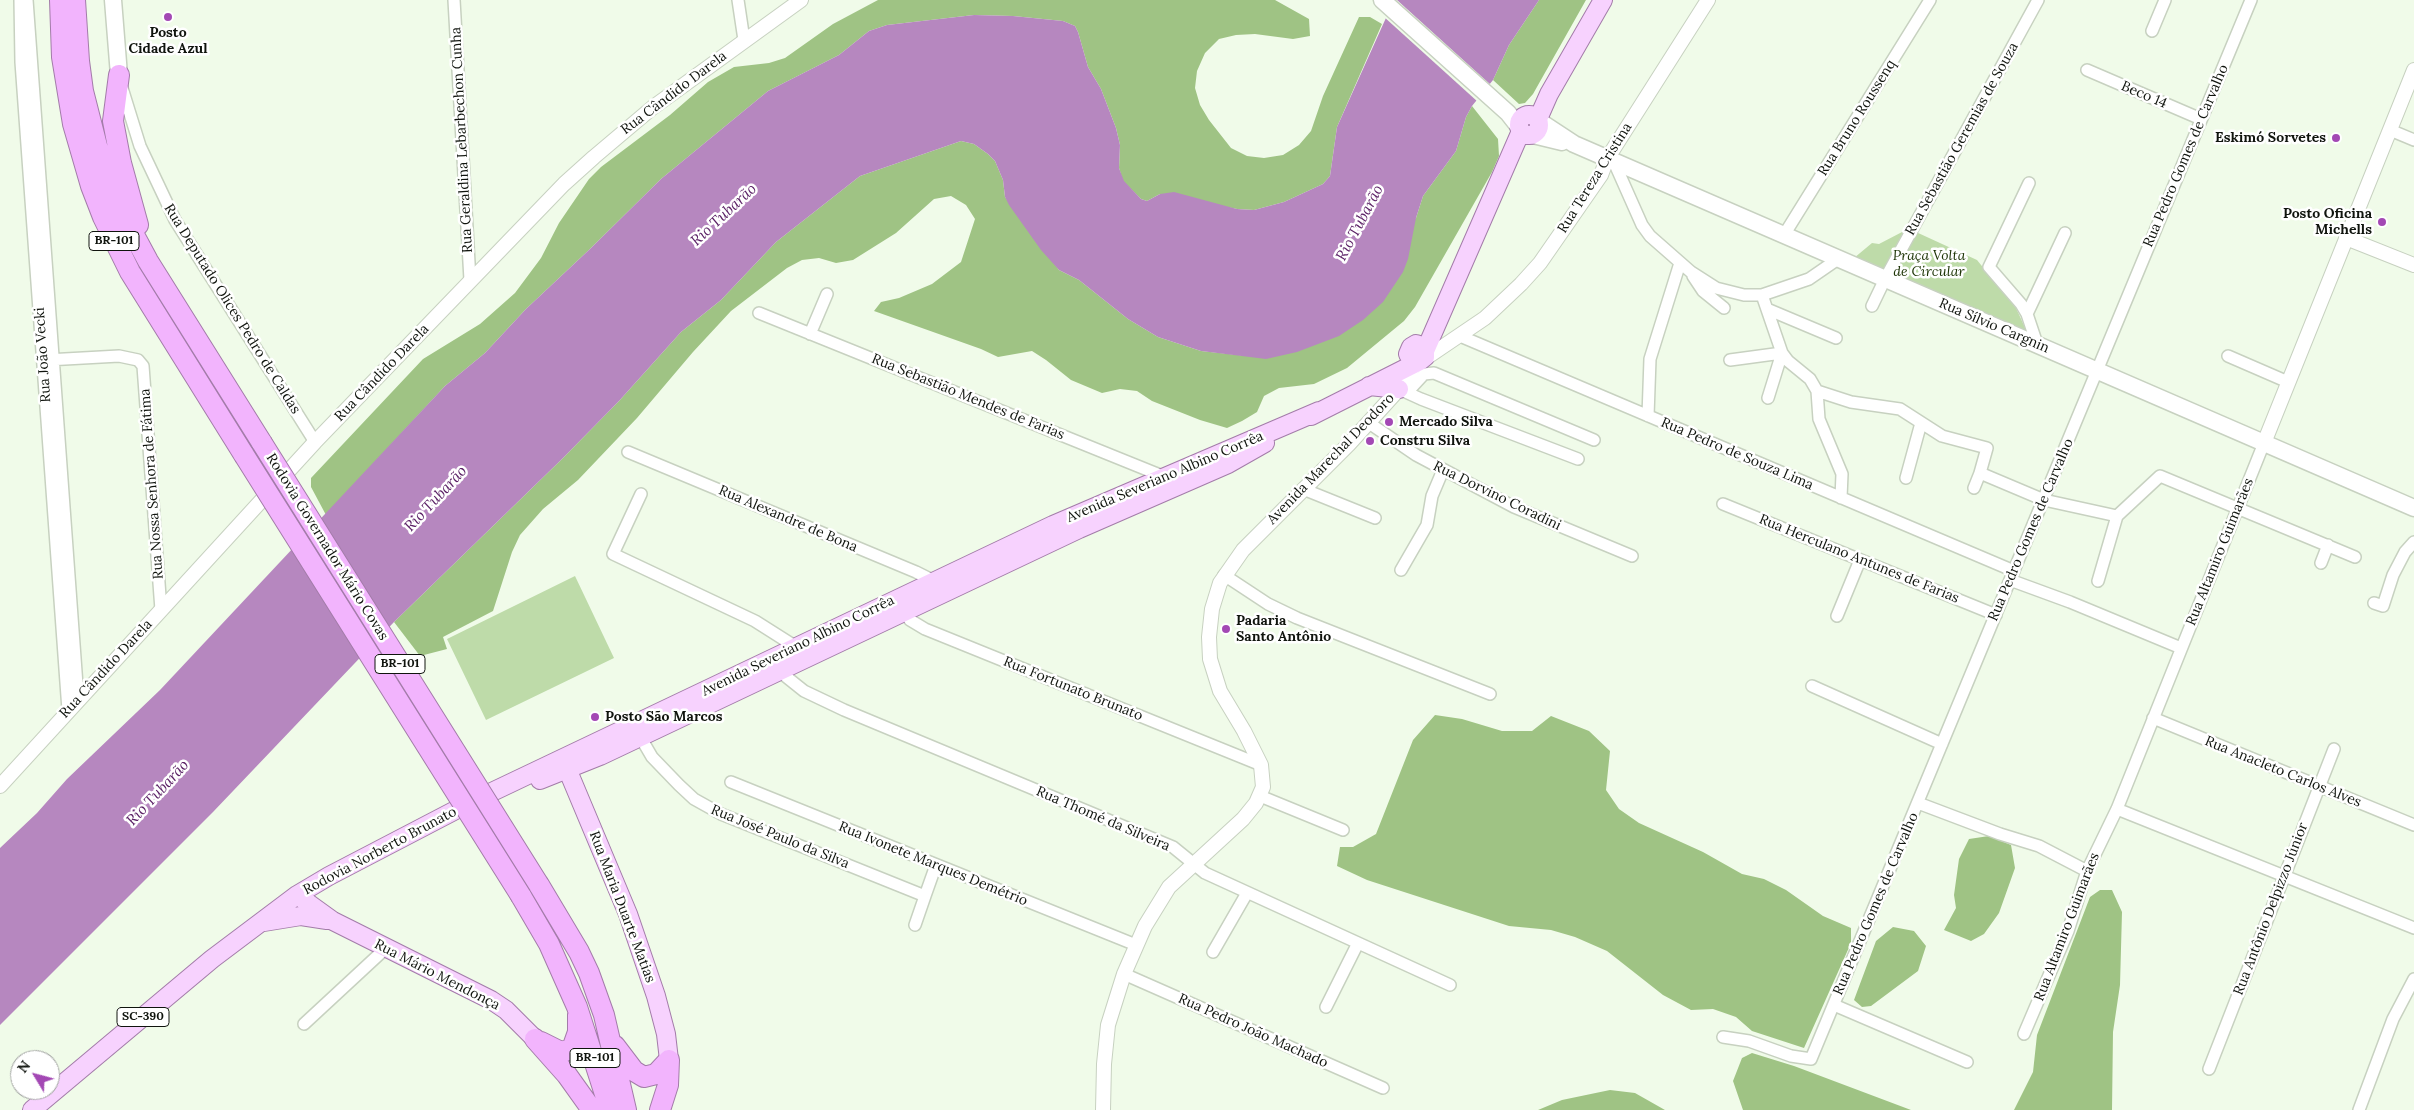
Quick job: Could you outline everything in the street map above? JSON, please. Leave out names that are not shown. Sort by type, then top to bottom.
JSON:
[{"type":"highway","name":"Rodovia Governador Mário Covas","points":[[60,0],[62,58],[73,124],[91,186],[130,272],[521,896],[549,944],[577,1007],[598,1067],[610,1110]]},
{"type":"highway","name":"Rodovia Governador Mário Covas","points":[[76,0],[79,62],[84,91],[97,146],[119,207],[148,261],[579,952],[589,973],[609,1037],[626,1110]]},
{"type":"highway","points":[[119,76],[113,121],[148,261]]},
{"type":"highway","points":[[535,1039],[561,1052],[572,1049],[578,1032],[577,1007]]},
{"type":"highway","points":[[609,1037],[628,1064],[640,1075],[650,1077],[656,1074],[669,1060]]},
{"type":"highway","points":[[535,1039],[567,1075],[592,1110]]},
{"type":"highway","points":[[660,1110],[668,1085],[669,1060]]},
{"type":"main road","name":"Rua Deputado Olices Pedro de Caldas","points":[[113,0],[119,76]]},
{"type":"main road","points":[[1382,0],[1506,110],[1530,125]]},
{"type":"main road","name":"Avenida Marechal Deodoro","points":[[1419,355],[1445,307],[1484,211],[1509,161],[1603,0]]},
{"type":"main road","name":"Rua Sílvio Cargnin","points":[[1530,125],[2414,508]]},
{"type":"main road","name":"Avenida Severiano Albino Corrêa","points":[[473,801],[565,764],[637,731],[779,671],[901,605],[1056,532],[1166,483],[1238,459],[1419,355]]},
{"type":"main road","points":[[1368,386],[1399,389]]},
{"type":"main road","name":"Avenida Severiano Albino Corrêa","points":[[473,801],[550,776],[565,764],[589,761],[637,731],[796,647],[901,605]]},
{"type":"main road","points":[[779,671],[796,647]]},
{"type":"main road","points":[[579,798],[581,780],[589,761]]},
{"type":"main road","name":"Rua Maria Duarte Matias","points":[[565,764],[628,914],[640,948],[666,1034],[669,1060]]},
{"type":"main road","points":[[550,776],[567,786],[579,798]]},
{"type":"main road","name":"Rodovia Norberto Brunato","points":[[32,1110],[256,924],[297,895],[473,801]]},
{"type":"main road","points":[[314,885],[333,921]]},
{"type":"main road","name":"Rua Mário Mendonça","points":[[297,895],[333,921],[491,1000],[506,1010],[535,1039]]},
{"type":"main road","points":[[256,924],[285,917],[301,916],[333,921]]},
{"type":"street","name":"Rua João Vecki","points":[[20,0],[21,62],[35,168]]},
{"type":"street","name":"Rua João Vecki","points":[[27,0],[35,168],[48,360],[78,699]]},
{"type":"street","name":"Rua Geraldina Lebarbechon Cunha","points":[[454,0],[470,280]]},
{"type":"street","points":[[738,0],[744,40]]},
{"type":"street","name":"Rua Cândido Darela","points":[[0,786],[315,442],[470,280],[594,156],[652,108],[801,0]]},
{"type":"street","name":"Rua Tereza Cristina","points":[[1419,355],[1460,336],[1502,304],[1540,263],[1610,160],[1708,0]]},
{"type":"street","name":"Rua Bruno Roussenq","points":[[1784,235],[1930,0]]},
{"type":"street","name":"Rua Sebastião Geremias de Souza","points":[[1872,306],[2038,0]]},
{"type":"street","points":[[2152,31],[2165,0]]},
{"type":"street","name":"Rua Pedro Gomes de Carvalho","points":[[1723,1037],[1734,1037],[1791,1056],[1811,1060],[2251,0]]},
{"type":"street","name":"Beco 14","points":[[2087,70],[2201,120]]},
{"type":"street","name":"Rua Altamiro Guimarães","points":[[2024,1034],[2065,940],[2087,871],[2116,809],[2414,70]]},
{"type":"street","name":"Rua Deputado Olices Pedro de Caldas","points":[[119,76],[140,146],[154,180],[175,220],[315,442]]},
{"type":"street","points":[[2390,130],[2414,140]]},
{"type":"street","points":[[1610,160],[1642,225],[1650,236],[1691,272],[1716,288],[1744,295],[1762,295],[1809,279],[1838,259]]},
{"type":"street","points":[[2029,183],[1989,266],[2027,314],[2037,344]]},
{"type":"street","points":[[2027,314],[2065,233]]},
{"type":"street","points":[[2346,238],[2414,265]]},
{"type":"street","points":[[1648,416],[1650,359],[1680,263]]},
{"type":"street","points":[[1691,272],[1702,291],[1724,308]]},
{"type":"street","points":[[810,334],[827,294]]},
{"type":"street","points":[[1762,295],[1782,353],[1788,361],[1810,379],[1817,391],[1819,419],[1842,474],[1841,498]]},
{"type":"street","points":[[1767,309],[1836,338]]},
{"type":"street","name":"Rua Sebastião Mendes de Farias","points":[[759,313],[1166,483]]},
{"type":"street","name":"Rua Pedro de Souza Lima","points":[[1460,336],[1841,498],[2070,602],[2181,648]]},
{"type":"street","points":[[1730,360],[1782,353]]},
{"type":"street","points":[[1768,398],[1782,353]]},
{"type":"street","name":"Avenida Marechal Deodoro","points":[[1260,796],[1263,781],[1261,765],[1244,731],[1220,691],[1210,659],[1209,637],[1212,609],[1224,575],[1242,550],[1369,423],[1399,389],[1419,355]]},
{"type":"street","name":"Rua Nossa Senhora de Fátima","points":[[48,360],[119,356],[138,360],[145,374],[161,610]]},
{"type":"street","points":[[2228,356],[2288,382]]},
{"type":"street","points":[[1399,389],[1411,388],[1424,374],[1434,373],[1594,440]]},
{"type":"street","points":[[1399,389],[1578,459]]},
{"type":"street","points":[[1817,391],[1851,402],[1900,408],[1921,423],[1952,440],[1987,448],[1974,488]]},
{"type":"street","name":"Rua Dorvino Coradini","points":[[1369,423],[1402,446],[1443,470],[1533,516],[1632,556]]},
{"type":"street","points":[[1906,478],[1921,423]]},
{"type":"street","name":"Rua João Vecki","points":[[54,442],[68,710]]},
{"type":"street","name":"Rua Alexandre de Bona","points":[[628,452],[938,587]]},
{"type":"street","points":[[1401,570],[1427,525],[1432,496],[1443,470]]},
{"type":"street","points":[[1980,473],[2044,500],[2117,516]]},
{"type":"street","points":[[2098,581],[2117,516],[2160,476],[2355,557]]},
{"type":"street","points":[[1303,489],[1375,518]]},
{"type":"street","points":[[642,494],[613,554],[761,624],[796,647]]},
{"type":"street","name":"Rua Herculano Antunes de Farias","points":[[1722,504],[1996,615]]},
{"type":"street","points":[[2378,605],[2405,552],[2414,542]]},
{"type":"street","points":[[2321,563],[2328,545]]},
{"type":"street","points":[[1837,616],[1860,560]]},
{"type":"street","points":[[1224,575],[1268,604],[1297,618],[1490,694]]},
{"type":"street","name":"Rua Fortunato Brunato","points":[[901,605],[910,620],[925,629],[1261,765]]},
{"type":"street","name":"Rua Thomé da Silveira","points":[[779,671],[804,691],[844,710],[1173,847],[1205,874],[1450,985]]},
{"type":"street","points":[[1812,686],[1942,744]]},
{"type":"street","name":"Rua Anacleto Carlos Alves","points":[[2153,718],[2414,825]]},
{"type":"street","name":"Rua José Paulo da Silva","points":[[637,731],[664,770],[694,799],[707,807],[925,896]]},
{"type":"street","name":"Rua Antônio Delpizzo Júnior","points":[[2209,1069],[2334,749]]},
{"type":"street","name":"Rua Ivonete Marques Demétrio","points":[[731,782],[1136,945]]},
{"type":"street","points":[[1106,1109],[1106,1041],[1112,1010],[1136,945],[1162,897],[1193,863],[1243,818],[1260,796],[1343,830]]},
{"type":"street","points":[[1918,803],[2000,834],[2039,846],[2087,871]]},
{"type":"street","points":[[2116,809],[2414,928]]},
{"type":"street","points":[[915,925],[936,865]]},
{"type":"street","points":[[1213,952],[1247,893]]},
{"type":"street","points":[[1326,1007],[1358,943]]},
{"type":"street","points":[[304,1024],[386,948]]},
{"type":"street","name":"Rua Pedro João Machado","points":[[1124,974],[1383,1088]]},
{"type":"street","points":[[2359,1110],[2393,1018],[2414,979]]},
{"type":"street","points":[[1834,1005],[1967,1062]]},
{"type":"green space","points":[[878,0],[1275,0],[1309,19],[1310,36],[1293,39],[1255,34],[1236,35],[1219,39],[1205,53],[1197,71],[1195,88],[1200,105],[1209,120],[1231,148],[1247,156],[1264,158],[1283,155],[1299,145],[1311,131],[1323,96],[1359,17],[1370,17],[1382,24],[1337,127],[1330,176],[1323,184],[1284,202],[1254,210],[1237,209],[1160,194],[1147,201],[1141,199],[1123,181],[1119,168],[1120,145],[1116,128],[1101,89],[1088,67],[1075,26],[1063,21],[1013,16],[974,15],[887,25],[869,31],[839,55],[768,91],[661,179],[526,309],[485,353],[445,386],[326,515],[311,487],[311,478],[423,359],[480,324],[515,293],[541,258],[559,223],[589,179],[601,167],[670,115],[708,82],[734,67],[769,63],[785,58],[833,24]]},
{"type":"green space","points":[[1539,0],[1586,0],[1533,94],[1525,103],[1519,104],[1493,80],[1509,45]]},
{"type":"green space","points":[[1472,106],[1498,139],[1499,156],[1492,172],[1415,307],[1404,321],[1347,368],[1314,384],[1279,388],[1264,396],[1257,412],[1242,421],[1227,428],[1200,420],[1152,401],[1137,391],[1120,389],[1102,393],[1071,380],[1032,351],[998,357],[981,349],[874,311],[881,302],[899,298],[932,284],[961,262],[975,219],[966,205],[951,196],[934,199],[896,233],[853,260],[836,263],[819,258],[802,260],[787,268],[731,311],[637,418],[578,480],[543,509],[520,535],[512,552],[493,611],[443,637],[447,649],[420,656],[394,622],[563,458],[619,401],[681,332],[721,300],[776,242],[860,176],[961,141],[974,144],[995,161],[1003,180],[1005,197],[1059,270],[1079,280],[1128,319],[1158,337],[1201,351],[1266,358],[1416,218],[1423,196],[1456,151],[1466,117]]},
{"type":"green space","points":[[1904,231],[1883,271],[1854,258],[1872,243],[1879,244]]},
{"type":"green space","name":"Praça Volta de Circular","points":[[1916,232],[1977,260],[2016,308],[2027,332],[1893,274]]},
{"type":"green space","points":[[575,576],[614,658],[486,720],[447,639]]},
{"type":"green space","points":[[1435,715],[1462,719],[1502,731],[1532,731],[1551,716],[1589,731],[1610,751],[1606,790],[1619,809],[1639,823],[1703,852],[1742,874],[1764,879],[1786,890],[1823,916],[1851,928],[1851,943],[1804,1048],[1752,1031],[1736,1017],[1713,1009],[1691,1010],[1663,995],[1607,951],[1575,937],[1551,930],[1509,926],[1367,880],[1337,866],[1340,847],[1353,847],[1376,834],[1413,740]]},
{"type":"green space","points":[[1989,836],[2011,845],[2015,868],[1999,913],[1984,934],[1971,941],[1944,930],[1956,908],[1954,895],[1959,859],[1969,839]]},
{"type":"green space","points":[[2100,890],[2112,890],[2122,912],[2120,985],[2113,1032],[2112,1110],[2014,1110],[2033,1072],[2037,1035],[2090,897]]},
{"type":"green space","points":[[1893,927],[1914,931],[1926,946],[1918,971],[1871,1006],[1862,1007],[1854,1000],[1876,941]]},
{"type":"green space","points":[[1752,1053],[1794,1066],[1911,1110],[1743,1110],[1733,1081],[1742,1058]]},
{"type":"green space","points":[[1610,1090],[1635,1093],[1665,1110],[1538,1110],[1562,1100]]},
{"type":"water","name":"Rio Tubarão","points":[[1394,0],[1539,0],[1509,45],[1493,80],[1472,106],[1466,117],[1456,151],[1423,196],[1416,218],[1408,259],[1403,272],[1383,302],[1363,320],[1339,336],[1297,352],[1266,359],[1201,351],[1158,337],[1128,319],[1079,280],[1059,270],[1041,250],[1009,205],[1005,197],[1003,180],[995,161],[974,144],[961,141],[860,176],[776,242],[721,300],[681,332],[619,401],[563,458],[394,622],[213,812],[0,1025],[0,848],[37,813],[67,779],[160,690],[445,386],[485,353],[526,309],[661,179],[768,91],[839,55],[869,31],[887,25],[974,15],[1013,16],[1063,21],[1075,26],[1078,32],[1088,67],[1101,89],[1116,128],[1120,145],[1119,168],[1124,181],[1141,199],[1147,201],[1160,194],[1174,192],[1237,209],[1254,210],[1284,202],[1323,184],[1330,176],[1337,127]]},
{"type":"pier","points":[[1391,0],[1397,0],[1492,86],[1478,102],[1383,16]]},
{"type":"place","name":"Posto Cidade Azul","points":[[168,17]]},
{"type":"place","name":"Eskimó Sorvetes","points":[[2336,138]]},
{"type":"place","name":"Posto Oficina Michells","points":[[2382,222]]},
{"type":"place","name":"Mercado Silva","points":[[1389,422]]},
{"type":"place","name":"Constru Silva","points":[[1370,441]]},
{"type":"place","name":"Padaria Santo Antônio","points":[[1226,629]]},
{"type":"place","name":"Posto São Marcos","points":[[595,717]]}]
